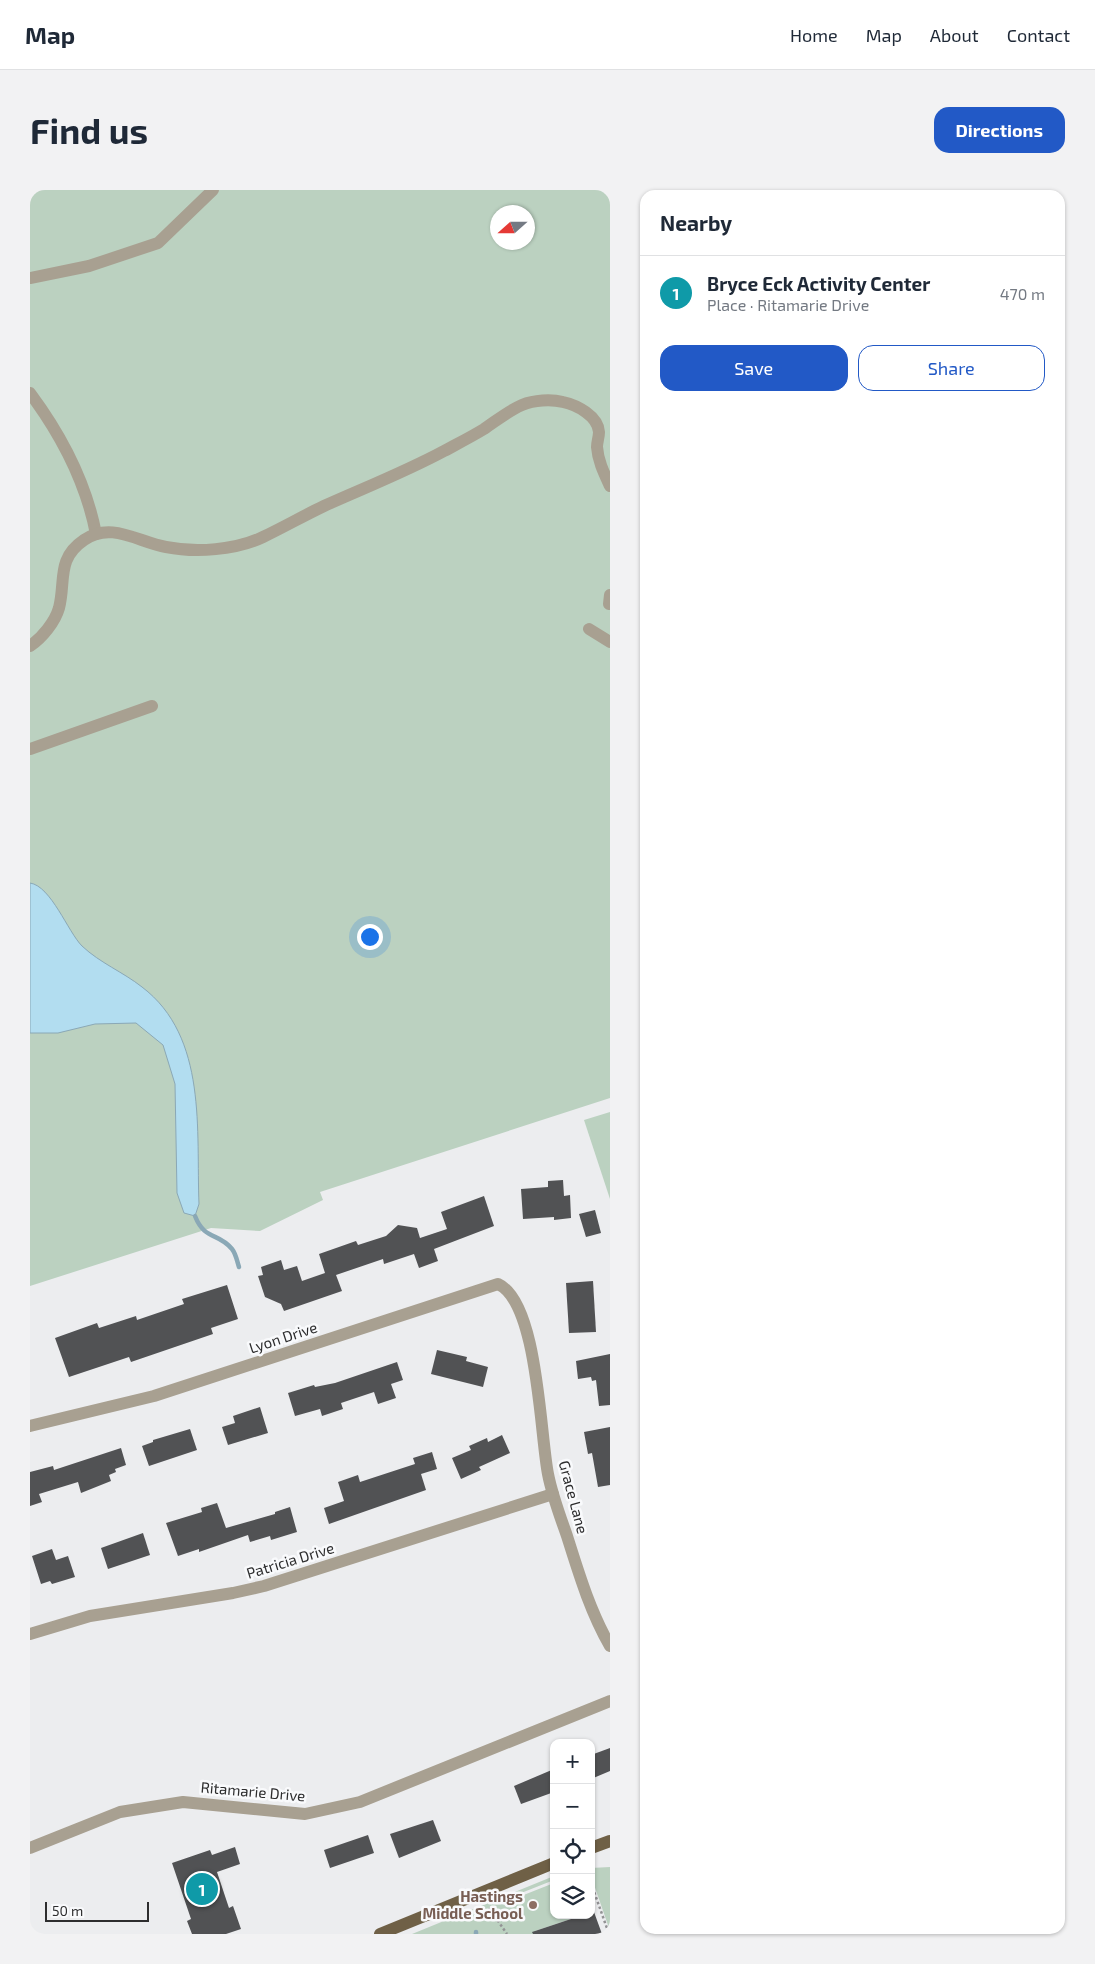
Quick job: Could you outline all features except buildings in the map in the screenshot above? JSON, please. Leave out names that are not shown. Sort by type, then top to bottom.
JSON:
[{"type":"main road","points":[[595,1847],[610,1841]]},
{"type":"main road","points":[[380,1934],[550,1865]]},
{"type":"street","points":[[30,278],[89,266],[158,243],[213,190]]},
{"type":"street","points":[[30,393],[57,433],[74,463],[90,503],[96,534]]},
{"type":"street","points":[[30,646],[41,637],[59,609],[60,583],[65,560],[83,540],[96,534],[113,531],[166,547],[183,549],[217,548],[242,544],[260,538],[322,507],[418,464],[469,438],[522,405],[532,402],[550,400],[565,402],[588,414],[596,421],[599,432],[597,444],[599,456],[610,486]]},
{"type":"street","points":[[589,629],[610,642]]},
{"type":"street","points":[[30,749],[152,706]]},
{"type":"street","name":"Lyon Drive","points":[[30,1426],[154,1396],[493,1284],[506,1287],[514,1296],[522,1321]]},
{"type":"street","name":"Grace Lane","points":[[522,1321],[536,1374],[548,1473],[553,1494],[590,1604],[610,1646]]},
{"type":"street","name":"Patricia Drive","points":[[30,1634],[90,1616],[233,1593],[264,1586],[553,1494]]},
{"type":"street","name":"Ritamarie Drive","points":[[30,1848],[120,1812],[182,1802],[305,1814],[360,1802],[610,1701]]},
{"type":"path","points":[[595,1894],[609,1934]]},
{"type":"path","points":[[489,1908],[507,1934]]},
{"type":"green space","points":[[30,190],[610,190],[610,1098],[320,1192],[323,1200],[260,1231],[211,1228],[30,1286]]},
{"type":"green space","points":[[610,1112],[610,1199],[584,1120]]},
{"type":"green space","points":[[610,1867],[610,1931],[595,1888],[595,1868]]},
{"type":"green space","points":[[550,1878],[550,1882],[511,1897],[511,1900],[550,1885],[550,1919],[571,1919],[535,1931],[536,1934],[412,1934]]},
{"type":"water","points":[[30,883],[38,886],[45,892],[82,946],[142,987],[163,1008],[178,1032],[188,1058],[197,1116],[199,1204],[195,1216],[184,1213],[177,1193],[175,1084],[163,1045],[136,1023],[95,1024],[58,1033],[30,1033]]},
{"type":"waterway","points":[[195,1216],[207,1233],[222,1240],[232,1249],[239,1267]]},
{"type":"place","name":"Bryce Eck Activity Center","points":[[202,1889]]},
{"type":"place","name":"Hastings Middle School","points":[[533,1905]]}]
